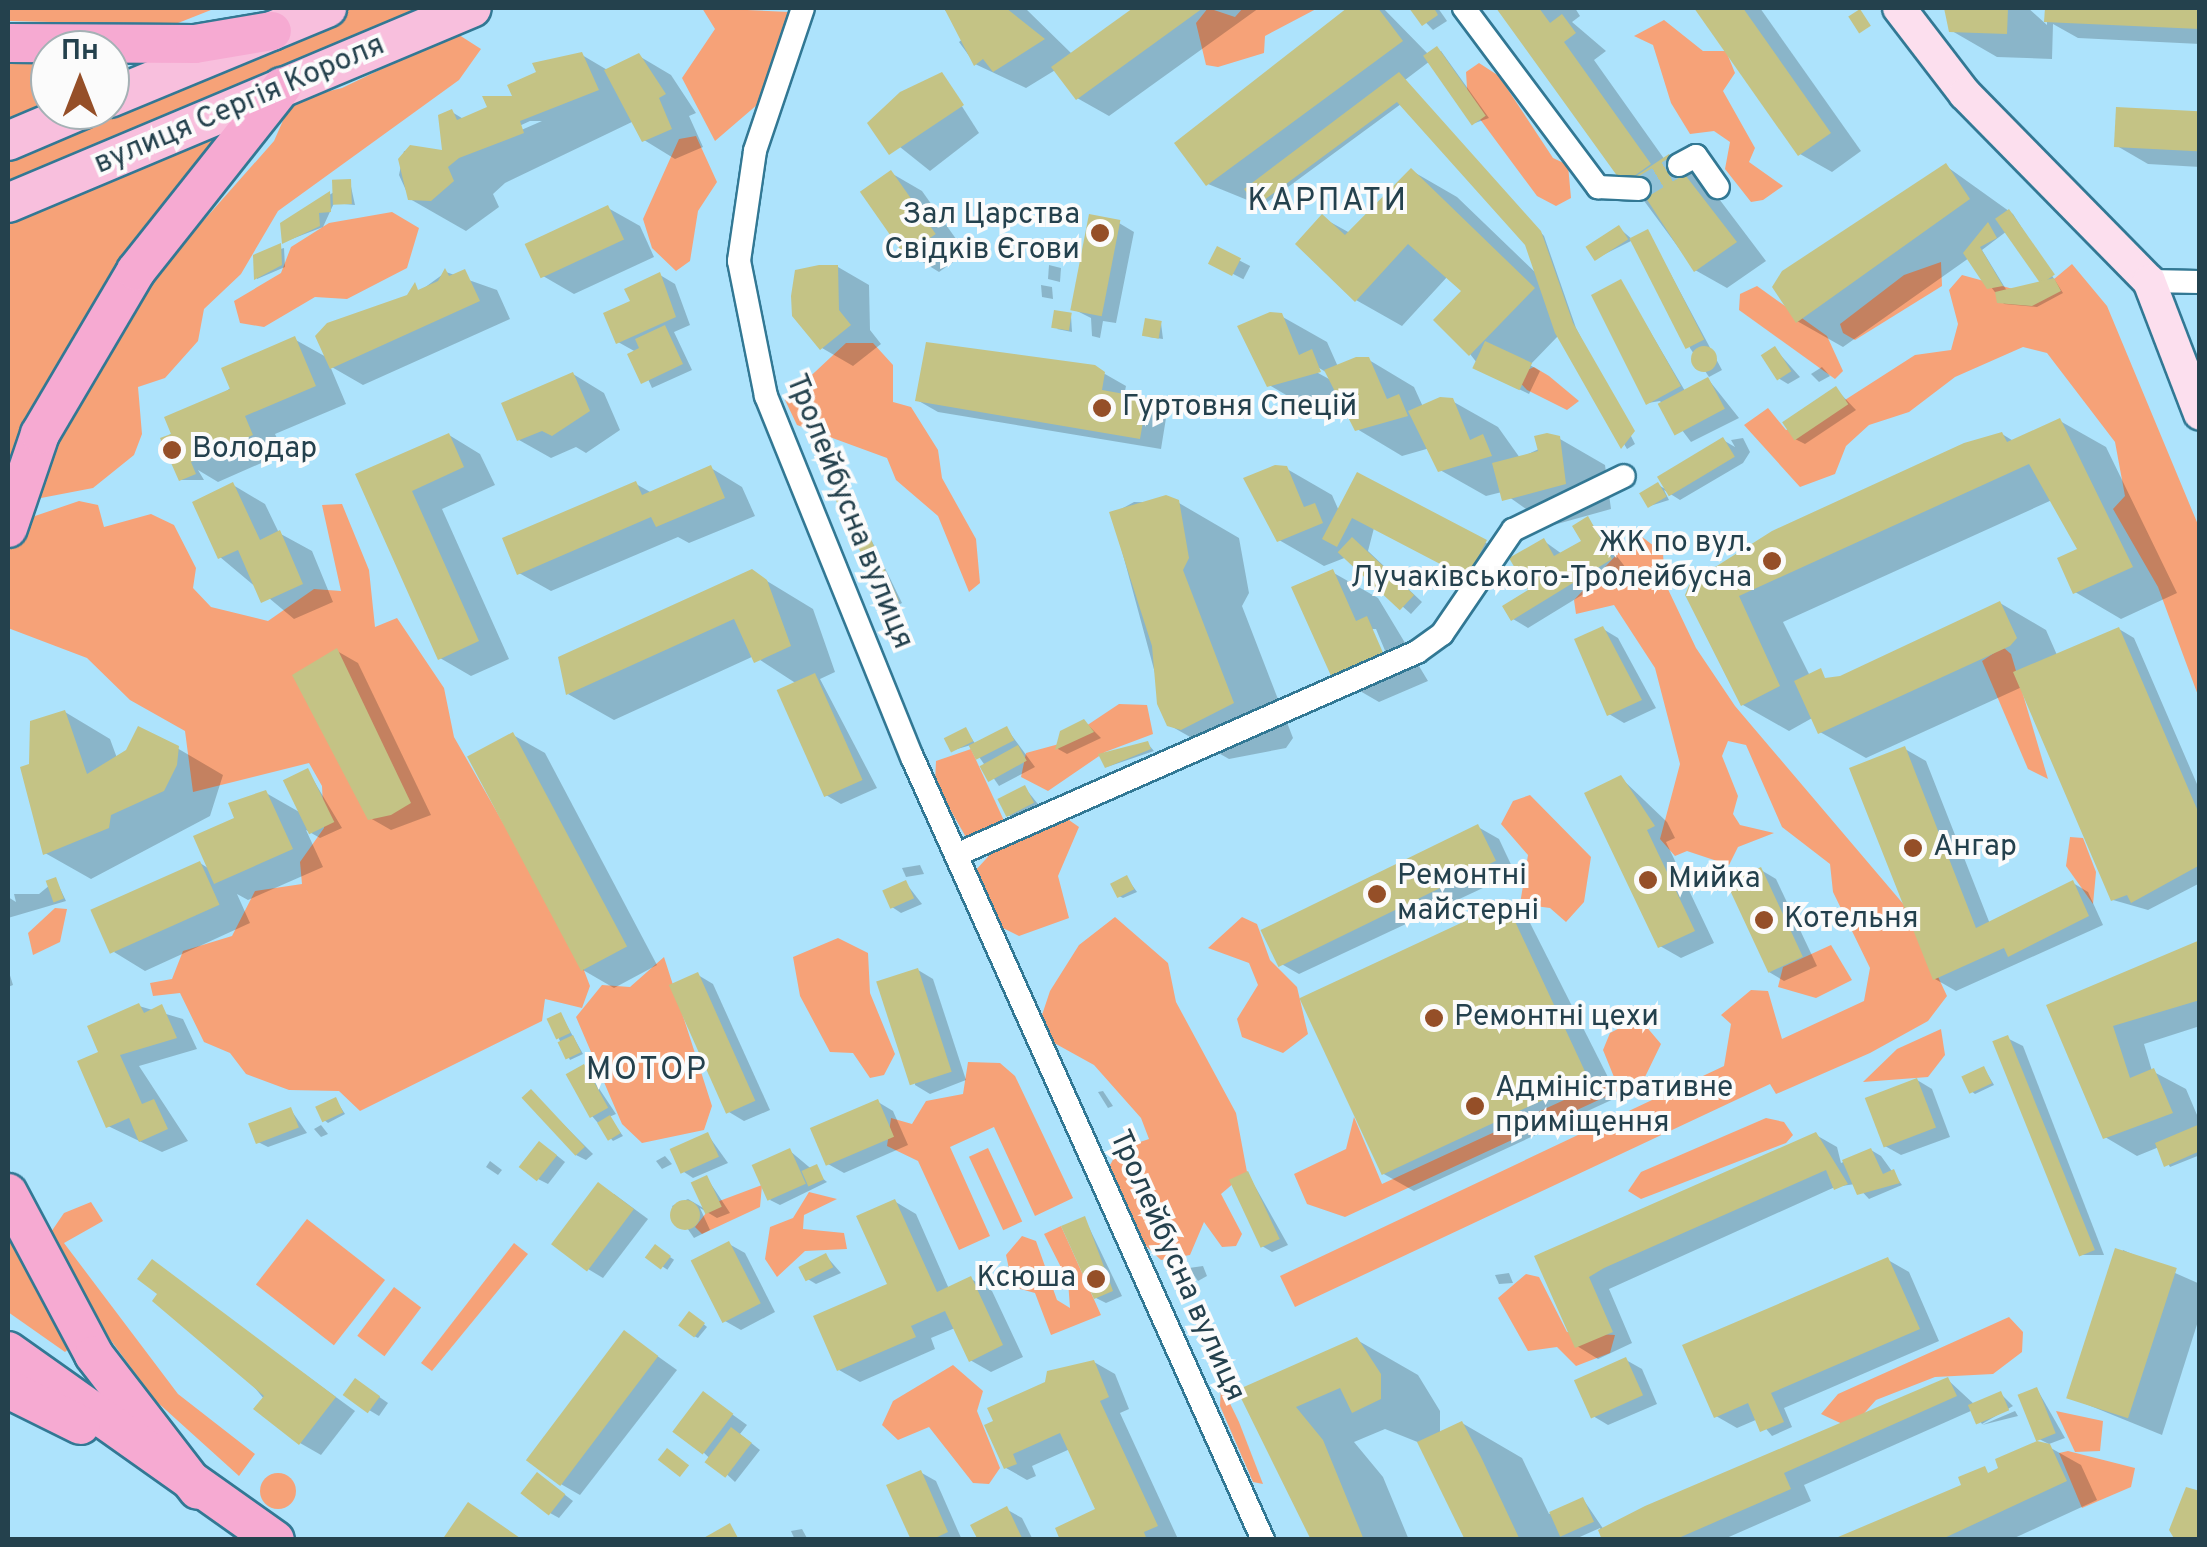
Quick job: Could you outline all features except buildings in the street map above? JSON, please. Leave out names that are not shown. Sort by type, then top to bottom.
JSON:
[{"type":"highway","points":[[8,43],[196,44],[272,31]]},
{"type":"highway","points":[[8,528],[40,434],[136,270],[282,87]]},
{"type":"highway","points":[[8,1193],[94,1355],[198,1490]]},
{"type":"highway","points":[[8,1352],[142,1452],[276,1540]]},
{"type":"highway","points":[[8,1389],[142,1452]]},
{"type":"main road","name":"вулиця Сергія Короля","points":[[130,90],[328,8]]},
{"type":"main road","name":"вулиця Сергія Короля","points":[[8,203],[472,8]]},
{"type":"main road","points":[[1899,8],[1965,94],[2149,281],[2200,414]]},
{"type":"main road","name":"вулиця Сергія Короля","points":[[8,141],[34,130]]},
{"type":"street","name":"Тролейбусна вулиця","points":[[802,8],[755,151],[739,260],[748,332],[780,436],[956,856],[1263,1540]]},
{"type":"street","points":[[1464,8],[1598,187],[1639,189]]},
{"type":"street","points":[[1679,165],[1696,156],[1718,187]]},
{"type":"street","points":[[2149,281],[2200,282]]},
{"type":"street","points":[[956,856],[1417,652],[1455,617],[1513,530],[1624,476]]},
{"type":"shaded area","points":[[8,8],[216,8],[173,25],[10,21]]},
{"type":"shaded area","points":[[350,8],[441,8],[8,191],[8,152],[60,130],[130,130],[130,101]]},
{"type":"shaded area","points":[[702,8],[789,12],[758,104],[715,141],[682,78],[715,29]]},
{"type":"shaded area","points":[[1208,8],[1235,17],[1243,8],[1318,8],[1265,36],[1264,53],[1218,67],[1206,65],[1196,23]]},
{"type":"shaded area","points":[[1664,20],[1703,51],[1726,51],[1735,73],[1723,91],[1755,148],[1749,162],[1783,186],[1763,200],[1751,202],[1725,169],[1730,142],[1714,131],[1690,134],[1671,103],[1653,45],[1634,36]]},
{"type":"shaded area","points":[[456,33],[481,49],[459,80],[278,211],[241,274],[204,309],[198,341],[165,378],[138,387],[142,434],[134,455],[93,488],[41,498],[39,456],[122,313],[274,141],[292,100],[342,88]]},
{"type":"shaded area","points":[[8,49],[30,51],[30,111],[8,120]]},
{"type":"shaded area","points":[[1479,63],[1499,76],[1553,158],[1568,165],[1571,198],[1556,206],[1537,196],[1468,103],[1466,72]]},
{"type":"shaded area","points":[[248,120],[8,474],[8,223]]},
{"type":"shaded area","points":[[696,136],[717,182],[698,211],[690,261],[676,271],[652,248],[643,219],[679,139]]},
{"type":"shaded area","points":[[392,212],[419,228],[407,268],[347,299],[315,297],[264,327],[240,323],[234,301],[281,273],[291,247],[329,223]]},
{"type":"shaded area","points":[[1941,262],[1942,286],[1855,340],[1843,333],[1840,324],[1904,275]]},
{"type":"shaded area","points":[[2072,264],[2107,306],[2199,527],[2199,698],[2158,587],[2113,509],[2125,496],[2115,442],[2047,353],[2023,347],[1955,377],[1909,412],[1869,425],[1846,446],[1835,474],[1800,487],[1744,425],[1768,408],[1786,430],[1806,425],[1915,355],[1951,350],[1958,324],[1949,290],[1962,275],[2035,295]]},
{"type":"shaded area","points":[[1757,286],[1827,336],[1843,371],[1835,379],[1739,310],[1740,294]]},
{"type":"shaded area","points":[[846,343],[873,343],[893,365],[893,402],[911,407],[938,450],[942,478],[976,539],[980,583],[969,592],[938,516],[896,480],[887,458],[797,425],[785,400]]},
{"type":"shaded area","points":[[1534,367],[1579,401],[1567,410],[1527,390],[1514,376]]},
{"type":"shaded area","points":[[79,501],[98,505],[104,527],[151,514],[174,525],[196,568],[193,588],[211,607],[268,621],[314,589],[341,591],[322,505],[342,504],[369,570],[375,627],[397,618],[444,688],[454,737],[577,952],[590,986],[582,1008],[545,999],[542,1021],[360,1111],[339,1091],[289,1090],[246,1074],[230,1053],[204,1042],[180,993],[153,996],[150,983],[172,979],[183,951],[232,936],[255,891],[302,884],[300,862],[324,828],[322,786],[309,763],[193,792],[185,731],[130,700],[87,658],[8,628],[10,541],[35,516]]},
{"type":"shaded area","points":[[1637,533],[1663,553],[1665,583],[1696,648],[1735,706],[1905,906],[1947,996],[1928,1021],[1870,1053],[1776,1094],[1770,1084],[1295,1307],[1280,1276],[1724,1066],[1731,1024],[1721,1015],[1751,990],[1768,991],[1782,1039],[1864,1001],[1870,968],[1833,892],[1830,864],[1782,827],[1746,745],[1728,741],[1722,756],[1738,796],[1733,814],[1740,825],[1774,833],[1738,847],[1729,865],[1687,851],[1675,856],[1660,839],[1680,764],[1655,668],[1614,605],[1576,614],[1574,600]]},
{"type":"shaded area","points":[[2003,647],[2011,654],[2048,779],[2028,769],[1982,661]]},
{"type":"shaded area","points":[[1119,704],[1147,705],[1153,734],[1105,752],[1048,791],[1021,777],[1026,753],[1059,744]]},
{"type":"shaded area","points":[[971,749],[1006,825],[967,839],[935,783],[936,761]]},
{"type":"shaded area","points":[[1530,795],[1591,857],[1584,902],[1566,922],[1550,908],[1520,904],[1528,855],[1501,824],[1513,801]]},
{"type":"shaded area","points":[[1066,818],[1079,827],[1058,876],[1069,918],[1019,936],[1003,928],[974,872],[996,848]]},
{"type":"shaded area","points":[[2070,837],[2083,838],[2096,872],[2093,904],[2066,866]]},
{"type":"shaded area","points":[[55,908],[67,909],[60,942],[33,955],[28,933]]},
{"type":"shaded area","points":[[1115,917],[1168,963],[1176,1002],[1236,1113],[1247,1172],[1221,1194],[1242,1234],[1236,1246],[1222,1247],[1204,1222],[1190,1255],[1161,1260],[1146,1246],[1105,1174],[1119,1149],[1149,1139],[1141,1118],[1094,1065],[1047,1039],[1041,1018],[1050,991],[1079,945]]},
{"type":"shaded area","points":[[1242,917],[1257,924],[1270,960],[1297,987],[1308,1034],[1283,1053],[1242,1037],[1237,1019],[1258,985],[1249,963],[1208,948]]},
{"type":"shaded area","points":[[838,938],[868,953],[870,993],[895,1054],[884,1075],[870,1078],[853,1053],[830,1052],[800,996],[793,957]]},
{"type":"shaded area","points":[[1831,945],[1852,980],[1816,998],[1778,987],[1783,967]]},
{"type":"shaded area","points":[[664,957],[712,1106],[704,1130],[642,1143],[622,1124],[576,1017],[602,985],[630,987]]},
{"type":"shaded area","points":[[1639,1018],[1661,1044],[1644,1079],[1345,1217],[1307,1204],[1294,1174],[1346,1149],[1354,1117],[1382,1184],[1614,1077],[1603,1050],[1610,1033]]},
{"type":"shaded area","points":[[1941,1029],[1945,1055],[1928,1077],[1863,1082],[1897,1049]]},
{"type":"shaded area","points":[[968,1062],[1000,1063],[1015,1076],[1073,1198],[1035,1216],[994,1127],[950,1147],[990,1236],[959,1250],[918,1161],[887,1146],[891,1118],[912,1124],[926,1101],[963,1094]]},
{"type":"shaded area","points":[[1766,1118],[1784,1122],[1793,1135],[1786,1143],[1641,1199],[1628,1191],[1641,1172]]},
{"type":"shaded area","points":[[988,1148],[1022,1221],[1003,1230],[969,1157]]},
{"type":"shaded area","points":[[762,1185],[760,1207],[702,1234],[695,1227],[714,1203]]},
{"type":"shaded area","points":[[809,1192],[837,1199],[804,1215],[803,1229],[844,1233],[847,1249],[805,1251],[777,1277],[765,1259],[770,1227],[793,1218]]},
{"type":"shaded area","points":[[91,1202],[103,1221],[64,1243],[178,1394],[255,1454],[239,1476],[156,1401],[80,1299],[49,1235],[64,1213]]},
{"type":"shaded area","points":[[307,1219],[385,1280],[334,1345],[256,1284]]},
{"type":"shaded area","points":[[8,1224],[72,1346],[65,1352],[8,1312]]},
{"type":"shaded area","points":[[1061,1226],[1101,1315],[1051,1335],[1035,1293],[1013,1287],[1006,1255],[1022,1236],[1036,1241],[1057,1300],[1070,1308],[1068,1281],[1044,1234]]},
{"type":"shaded area","points":[[514,1243],[528,1254],[432,1371],[421,1363]]},
{"type":"shaded area","points":[[1526,1274],[1539,1277],[1567,1332],[1615,1335],[1610,1353],[1576,1366],[1557,1347],[1528,1351],[1498,1298]]},
{"type":"shaded area","points":[[394,1287],[421,1307],[384,1356],[357,1336]]},
{"type":"shaded area","points":[[2009,1317],[2023,1332],[2022,1352],[1993,1374],[1935,1377],[1876,1400],[1851,1428],[1821,1414],[1838,1394]]},
{"type":"shaded area","points":[[953,1365],[983,1391],[977,1411],[1000,1468],[989,1484],[973,1483],[929,1427],[898,1440],[882,1425],[893,1401]]},
{"type":"shaded area","points":[[1221,1385],[1263,1484],[1253,1482],[1220,1406]]},
{"type":"shaded area","points":[[2056,1411],[2103,1421],[2100,1451],[2075,1452]]},
{"type":"shaded area","points":[[2068,1451],[2135,1468],[2131,1487],[2082,1508],[2059,1453]]},
{"type":"shaded area","points":[[278,1473],[291,1478],[296,1491],[291,1504],[278,1509],[265,1504],[260,1491],[265,1478]]},
{"type":"tunnel","points":[[1639,189],[1679,165]]},
{"type":"place","name":"Зал Царства Свідків Єгови","points":[[1100,233]]},
{"type":"place","name":"Гуртовня Спецій","points":[[1102,408]]},
{"type":"place","name":"Володар","points":[[172,450]]},
{"type":"place","name":"ЖК по вул. Лучаківського-Тролейбусна","points":[[1772,561]]},
{"type":"place","name":"Ангар","points":[[1913,848]]},
{"type":"place","name":"Мийка","points":[[1648,880]]},
{"type":"place","name":"Ремонтні майстерні","points":[[1377,894]]},
{"type":"place","name":"Котельня","points":[[1764,920]]},
{"type":"place","name":"Ремонтні цехи","points":[[1434,1018]]},
{"type":"place","name":"Адміністративне приміщення","points":[[1475,1106]]},
{"type":"place","name":"Ксюша","points":[[1096,1279]]},
{"type":"district","name":"КАРПАТИ","points":[[1328,202]]},
{"type":"district","name":"МОТОР","points":[[647,1071]]}]
